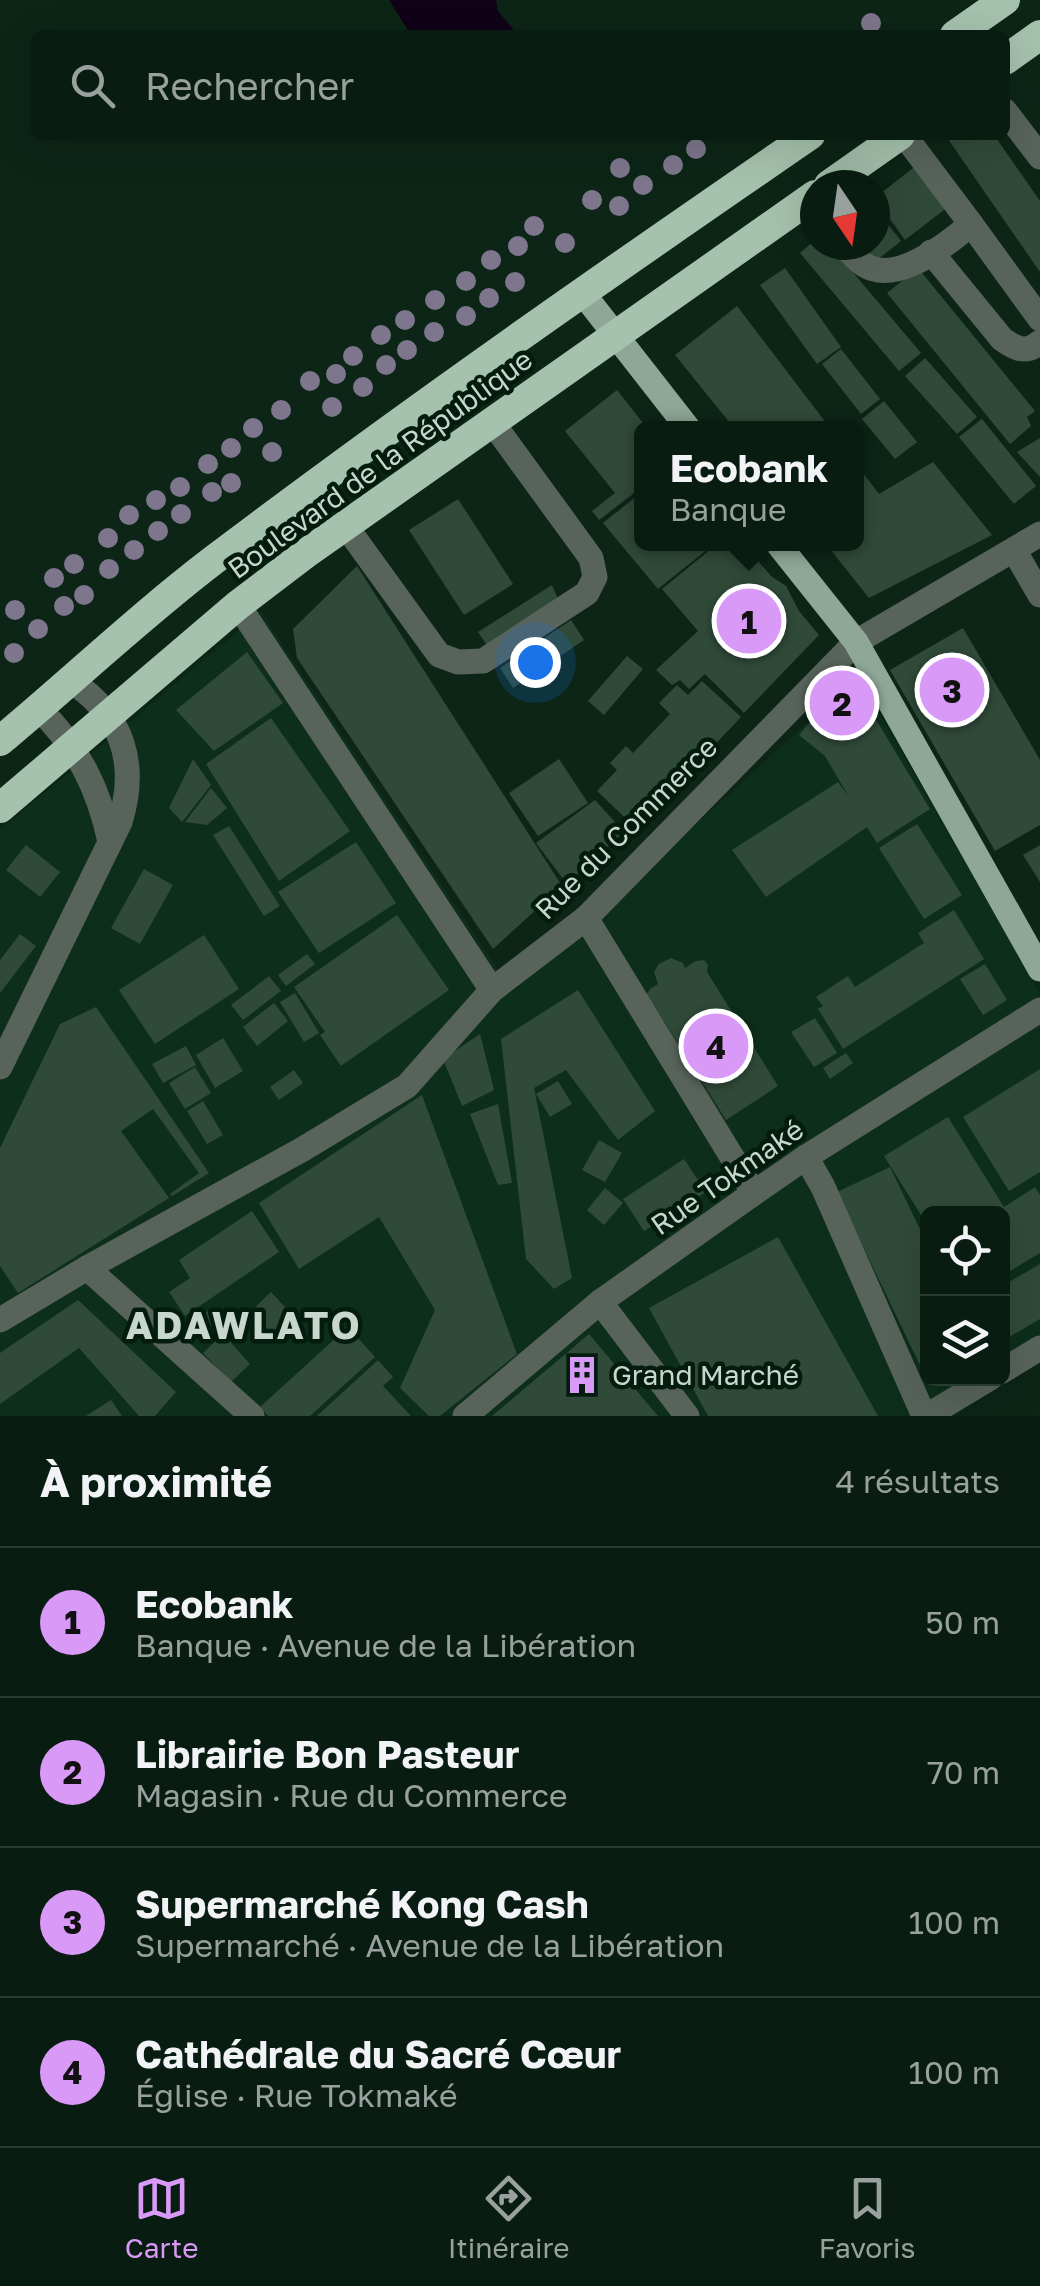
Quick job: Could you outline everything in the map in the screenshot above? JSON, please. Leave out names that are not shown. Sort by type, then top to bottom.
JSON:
[{"type":"highway","points":[[963,30],[1005,0]]},
{"type":"highway","points":[[1010,56],[1040,35]]},
{"type":"highway","name":"Boulevard de la République","points":[[0,741],[213,561],[582,291],[803,140]]},
{"type":"highway","points":[[851,170],[895,140]]},
{"type":"highway","name":"Boulevard de la République","points":[[0,808],[238,605],[615,336],[800,212]]},
{"type":"main road","points":[[582,291],[682,421]]},
{"type":"main road","points":[[784,551],[856,642],[1040,970]]},
{"type":"street","points":[[1010,118],[1040,158]]},
{"type":"street","points":[[906,140],[1040,319]]},
{"type":"street","points":[[858,260],[875,270],[893,271],[913,264],[971,224]]},
{"type":"street","points":[[932,252],[1002,339],[1014,348],[1026,350],[1040,342]]},
{"type":"street","points":[[345,526],[440,655],[458,662],[483,661],[588,594],[595,578],[591,558],[492,422]]},
{"type":"street","name":"Rue du Commerce","points":[[0,1320],[407,1086],[492,990],[586,918],[856,642],[1040,534]]},
{"type":"street","points":[[1014,550],[1040,595]]},
{"type":"street","points":[[238,605],[492,990]]},
{"type":"street","points":[[0,1067],[124,812],[129,779],[123,746],[108,716],[85,690],[70,681]]},
{"type":"street","points":[[38,709],[73,747],[97,792],[110,842]]},
{"type":"street","points":[[586,918],[754,1193]]},
{"type":"street","name":"Rue Tokmaké","points":[[464,1416],[600,1302],[754,1193],[1040,1010]]},
{"type":"street","points":[[806,1157],[925,1416],[976,1386]]},
{"type":"street","points":[[87,1268],[252,1416]]},
{"type":"street","points":[[600,1302],[687,1416]]},
{"type":"street","points":[[1010,1366],[1040,1348]]},
{"type":"shaded area","points":[[389,0],[496,0],[498,11],[514,30],[408,30]]},
{"type":"shaded area","points":[[261,612],[513,992],[858,676],[1040,993],[1040,1335],[1010,1354],[1010,1206],[920,1206],[920,1386],[957,1386],[909,1416],[0,1416],[0,830]]},
{"type":"building","points":[[949,140],[997,140],[1040,201],[1040,272]]},
{"type":"building","points":[[918,164],[949,206],[905,240],[890,219],[890,186]]},
{"type":"building","points":[[890,227],[901,241],[890,250]]},
{"type":"building","points":[[806,260],[843,260],[921,353],[899,371]]},
{"type":"building","points":[[785,268],[841,347],[817,364],[760,285]]},
{"type":"building","points":[[918,268],[1035,411],[1027,417],[1031,426],[1010,444],[887,293]]},
{"type":"building","points":[[737,306],[825,421],[728,421],[675,355]]},
{"type":"building","points":[[841,349],[880,399],[861,414],[822,364]]},
{"type":"building","points":[[925,358],[977,417],[957,434],[905,376]]},
{"type":"building","points":[[617,390],[641,421],[634,421],[634,493],[599,520],[592,511],[615,493],[565,431]]},
{"type":"building","points":[[884,401],[917,442],[895,459],[862,419]]},
{"type":"building","points":[[982,419],[1036,486],[1014,504],[959,437]]},
{"type":"building","points":[[1040,438],[1040,477],[1017,452]]},
{"type":"building","points":[[933,462],[992,535],[869,598],[832,551],[864,551],[864,474],[879,494]]},
{"type":"building","points":[[634,498],[634,551],[705,551],[658,589],[603,523]]},
{"type":"building","points":[[458,499],[513,584],[464,615],[409,530]]},
{"type":"building","points":[[708,551],[749,551],[772,577],[786,586],[799,611],[819,635],[744,713],[705,674],[689,689],[680,680],[672,685],[656,670],[698,631],[662,589]]},
{"type":"building","points":[[357,566],[562,886],[493,949],[297,658],[293,629]]},
{"type":"building","points":[[552,585],[561,606],[493,654],[478,632]]},
{"type":"building","points":[[571,620],[584,640],[513,688],[500,668]]},
{"type":"building","points":[[963,628],[1040,760],[1040,825],[995,851],[890,670]]},
{"type":"building","points":[[247,652],[283,703],[214,751],[176,710]]},
{"type":"building","points":[[627,656],[643,669],[604,715],[588,701]]},
{"type":"building","points":[[702,681],[741,717],[636,828],[597,791],[617,770],[610,763],[626,746],[633,753],[670,714],[659,703],[677,685],[688,695]]},
{"type":"building","points":[[839,689],[863,698],[930,809],[877,843],[867,827],[766,897],[732,850],[838,782],[849,797],[825,756],[799,735]]},
{"type":"building","points":[[271,718],[350,831],[279,881],[206,764]]},
{"type":"building","points":[[193,759],[211,785],[182,822],[169,808]]},
{"type":"building","points":[[559,759],[588,803],[538,836],[509,793]]},
{"type":"building","points":[[211,788],[227,808],[207,825],[185,822]]},
{"type":"building","points":[[595,800],[624,832],[567,884],[536,843]]},
{"type":"building","points":[[917,824],[962,895],[924,919],[879,848]]},
{"type":"building","points":[[229,826],[280,906],[264,916],[213,835]]},
{"type":"building","points":[[356,842],[396,903],[319,953],[278,892]]},
{"type":"building","points":[[26,845],[60,872],[40,897],[6,870]]},
{"type":"building","points":[[1040,845],[1040,882],[1023,855]]},
{"type":"building","points":[[144,869],[173,885],[140,944],[111,928]]},
{"type":"building","points":[[954,910],[984,959],[843,1049],[818,1009],[823,1006],[816,997],[848,976],[855,987],[924,943],[918,933]]},
{"type":"building","points":[[397,915],[449,990],[341,1066],[320,1035],[325,1032],[294,987]]},
{"type":"building","points":[[20,934],[36,946],[0,993],[0,960]]},
{"type":"building","points":[[204,935],[239,989],[155,1044],[119,990]]},
{"type":"building","points":[[307,954],[315,964],[286,986],[278,975]]},
{"type":"building","points":[[671,958],[685,968],[704,960],[707,972],[778,1086],[726,1120],[654,1005],[644,998],[658,984],[654,972],[659,964]]},
{"type":"building","points":[[985,964],[1007,1000],[983,1015],[960,979]]},
{"type":"building","points":[[269,976],[281,991],[243,1020],[231,1005]]},
{"type":"building","points":[[578,990],[655,1111],[618,1140],[566,1070],[534,1088],[572,1278],[554,1289],[526,1259],[501,1039]]},
{"type":"building","points":[[295,993],[319,1033],[304,1042],[280,1002]]},
{"type":"building","points":[[274,1003],[288,1021],[257,1046],[243,1027]]},
{"type":"building","points":[[96,1007],[209,1173],[170,1194],[199,1173],[153,1109],[121,1131],[169,1198],[18,1293],[0,1266],[0,1148],[60,1024]]},
{"type":"building","points":[[815,1018],[837,1053],[814,1067],[791,1032]]},
{"type":"building","points":[[480,1034],[494,1090],[462,1106],[443,1059]]},
{"type":"building","points":[[223,1038],[243,1071],[215,1088],[196,1055]]},
{"type":"building","points":[[186,1046],[196,1065],[163,1083],[152,1064]]},
{"type":"building","points":[[846,1053],[853,1063],[830,1079],[823,1068]]},
{"type":"building","points":[[195,1067],[211,1093],[185,1109],[169,1083]]},
{"type":"building","points":[[1040,1069],[1040,1172],[1009,1191],[963,1117]]},
{"type":"building","points":[[294,1070],[303,1083],[279,1100],[270,1087]]},
{"type":"building","points":[[558,1081],[572,1104],[550,1117],[536,1094]]},
{"type":"building","points":[[422,1095],[517,1354],[440,1416],[429,1416],[400,1388],[435,1310],[379,1217],[299,1269],[259,1203]]},
{"type":"building","points":[[203,1101],[223,1135],[207,1144],[187,1111]]},
{"type":"building","points":[[498,1104],[512,1183],[498,1185],[470,1114]]},
{"type":"building","points":[[948,1117],[1003,1206],[920,1206],[920,1213],[884,1156]]},
{"type":"building","points":[[599,1140],[622,1153],[605,1182],[582,1170]]},
{"type":"building","points":[[684,1159],[706,1192],[644,1231],[623,1199]]},
{"type":"building","points":[[890,1167],[920,1229],[920,1365],[837,1192]]},
{"type":"building","points":[[1035,1187],[1040,1195],[1040,1253],[1010,1271],[1010,1206],[1006,1206]]},
{"type":"building","points":[[605,1188],[623,1203],[604,1225],[587,1210]]},
{"type":"building","points":[[252,1211],[279,1252],[185,1316],[169,1292],[190,1278],[179,1260]]},
{"type":"building","points":[[778,1237],[878,1416],[708,1416],[649,1308]]},
{"type":"building","points":[[1040,1264],[1040,1319],[1010,1336],[1010,1296],[1010,1281]]},
{"type":"building","points":[[271,1292],[294,1317],[272,1336],[250,1312]]},
{"type":"building","points":[[78,1300],[176,1392],[155,1416],[139,1416],[79,1348],[0,1404],[0,1353]]},
{"type":"building","points":[[211,1308],[226,1325],[210,1339],[194,1322]]},
{"type":"building","points":[[348,1327],[375,1357],[310,1416],[268,1416],[260,1407]]},
{"type":"building","points":[[223,1334],[250,1364],[231,1382],[203,1353]]},
{"type":"building","name":"Grand Marché","points":[[589,1334],[658,1416],[492,1416]]},
{"type":"building","points":[[378,1360],[393,1377],[383,1386],[411,1416],[317,1416]]},
{"type":"building","points":[[111,1400],[122,1416],[86,1416]]},
{"type":"place","name":"Ecobank","points":[[749,621]]},
{"type":"place","name":"Supermarché Kong Cash","points":[[952,690]]},
{"type":"place","name":"Librairie Bon Pasteur","points":[[842,703]]},
{"type":"place","name":"Cathédrale du Sacré Cœur","points":[[716,1046]]},
{"type":"place","name":"Grand Marché","points":[[582,1375]]},
{"type":"district","name":"ADAWLATO","points":[[244,1326]]}]
